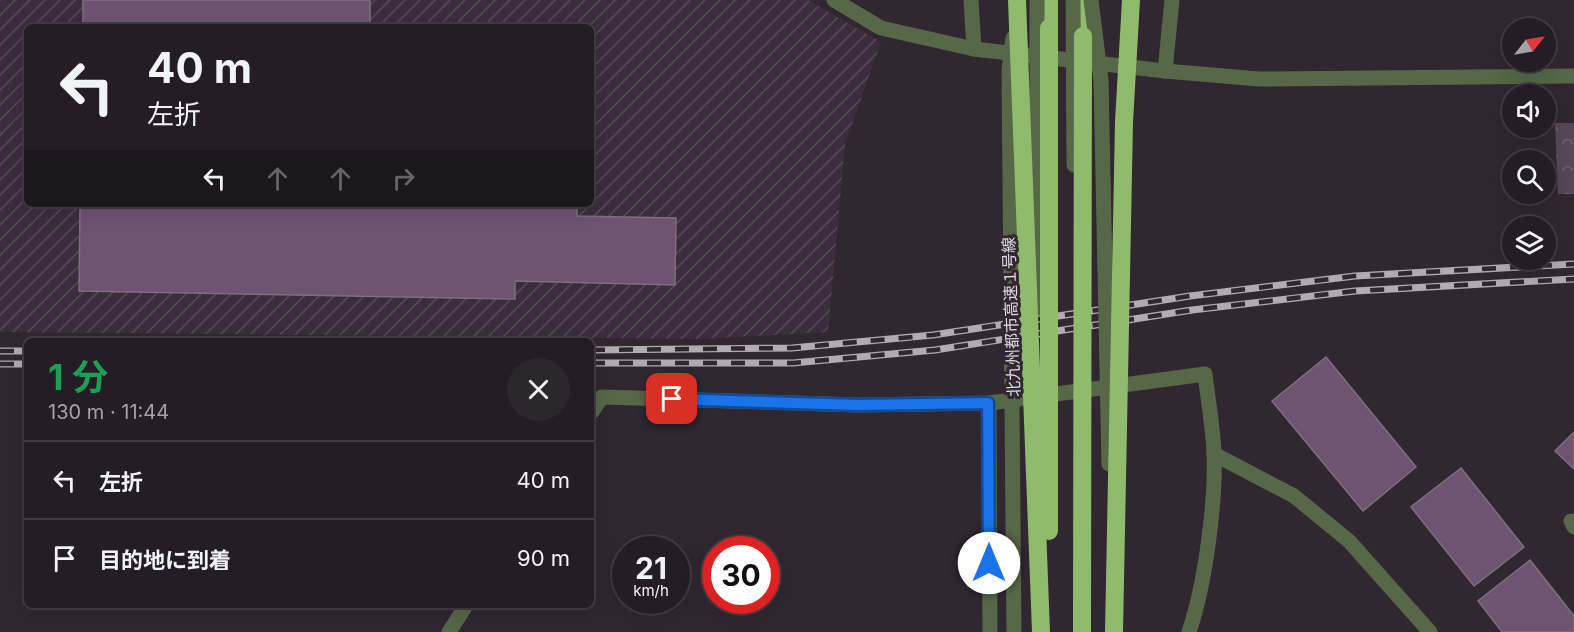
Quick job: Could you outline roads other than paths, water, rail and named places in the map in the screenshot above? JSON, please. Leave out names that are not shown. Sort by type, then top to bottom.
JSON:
[{"type":"highway","name":"北九州都市高速１号線","points":[[1018,0],[1039,632]]},
{"type":"highway","points":[[1049,0],[1049,632]]},
{"type":"highway","points":[[1083,632],[1085,0]]},
{"type":"highway","points":[[1113,632],[1124,122],[1131,0]]},
{"type":"street","points":[[834,0],[881,28],[974,49],[1165,71],[1259,79],[1574,76]]},
{"type":"street","points":[[971,0],[974,49]]},
{"type":"street","points":[[1014,632],[1009,70],[1018,0]]},
{"type":"street","points":[[1037,0],[1039,632]]},
{"type":"street","points":[[1073,0],[1083,632]]},
{"type":"street","points":[[1091,0],[1101,80],[1113,632]]},
{"type":"street","points":[[1165,71],[1172,0]]},
{"type":"street","points":[[594,409],[602,397],[859,405],[988,403],[1205,374],[1214,454],[1208,538],[1197,607],[1188,632]]},
{"type":"street","points":[[988,403],[990,632]]},
{"type":"street","points":[[1214,454],[1294,496],[1349,541],[1430,632]]},
{"type":"street","points":[[449,632],[464,608]]},
{"type":"railway","points":[[594,350],[792,348],[933,335],[1190,296],[1355,276],[1574,264]]},
{"type":"railway","points":[[594,363],[793,363],[935,350],[1192,310],[1355,291],[1574,279]]},
{"type":"railway","points":[[0,351],[24,351]]},
{"type":"railway","points":[[0,364],[24,364]]}]
